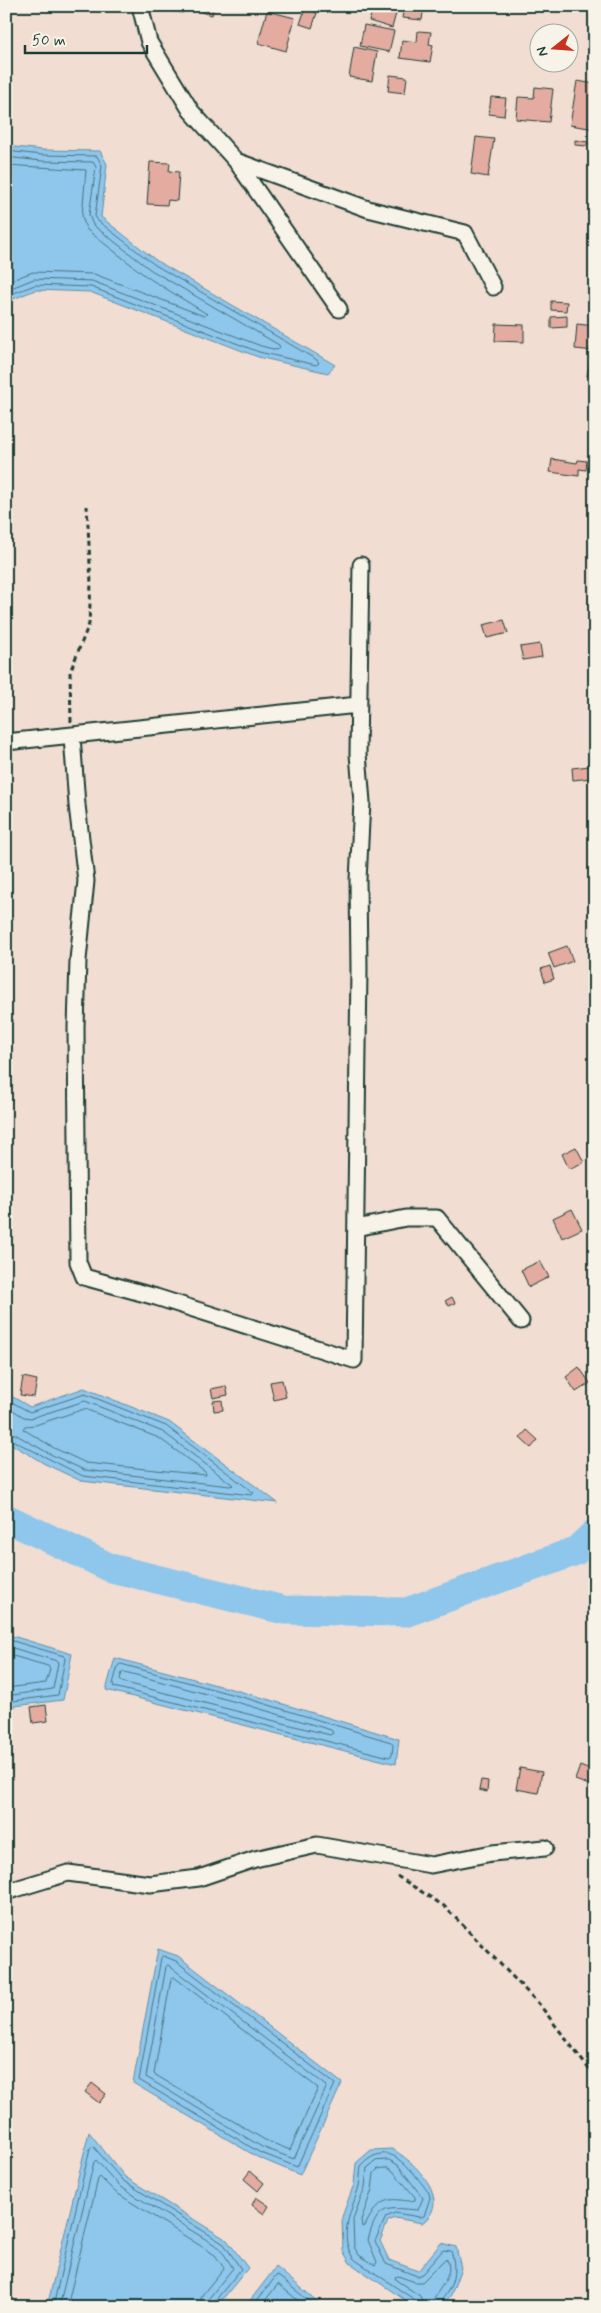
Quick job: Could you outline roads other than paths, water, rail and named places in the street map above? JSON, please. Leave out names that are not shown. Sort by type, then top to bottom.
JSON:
[{"type":"street","points":[[140,6],[149,42],[191,111],[236,161],[339,309]]},
{"type":"street","points":[[236,161],[368,209],[465,233],[493,287]]},
{"type":"street","points":[[72,736],[77,805],[86,881],[78,960],[76,1028],[78,1262],[84,1277],[156,1297],[354,1360],[359,969],[358,880],[362,802],[358,754],[361,565]]},
{"type":"street","points":[[6,742],[358,705]]},
{"type":"street","points":[[356,1228],[406,1218],[437,1218],[520,1321]]},
{"type":"street","points":[[6,1892],[68,1873],[150,1884],[199,1878],[254,1859],[317,1845],[431,1865],[492,1854],[545,1848]]},
{"type":"water","points":[[6,146],[43,150],[100,151],[107,164],[101,217],[157,261],[335,365],[328,373],[258,357],[90,292],[35,290],[6,302]]},
{"type":"water","points":[[84,1388],[169,1422],[278,1503],[81,1481],[45,1464],[6,1441],[6,1393],[30,1407]]},
{"type":"water","points":[[6,1634],[72,1654],[63,1700],[6,1707]]},
{"type":"water","points":[[115,1658],[250,1694],[399,1739],[396,1764],[106,1690]]},
{"type":"water","points":[[158,1949],[178,1956],[342,2083],[300,2175],[257,2157],[133,2083]]},
{"type":"water","points":[[89,2132],[125,2177],[227,2240],[248,2268],[216,2307],[47,2307]]},
{"type":"water","points":[[392,2149],[420,2172],[432,2193],[434,2203],[431,2214],[422,2223],[395,2218],[388,2221],[380,2241],[389,2260],[418,2271],[441,2243],[456,2247],[461,2268],[451,2295],[442,2306],[414,2306],[350,2263],[343,2251],[342,2217],[354,2184],[356,2163],[371,2150]]},
{"type":"water","points":[[276,2267],[324,2307],[245,2307]]},
{"type":"waterway","points":[[6,1518],[111,1568],[284,1610],[407,1612],[576,1551],[595,1533]]}]
